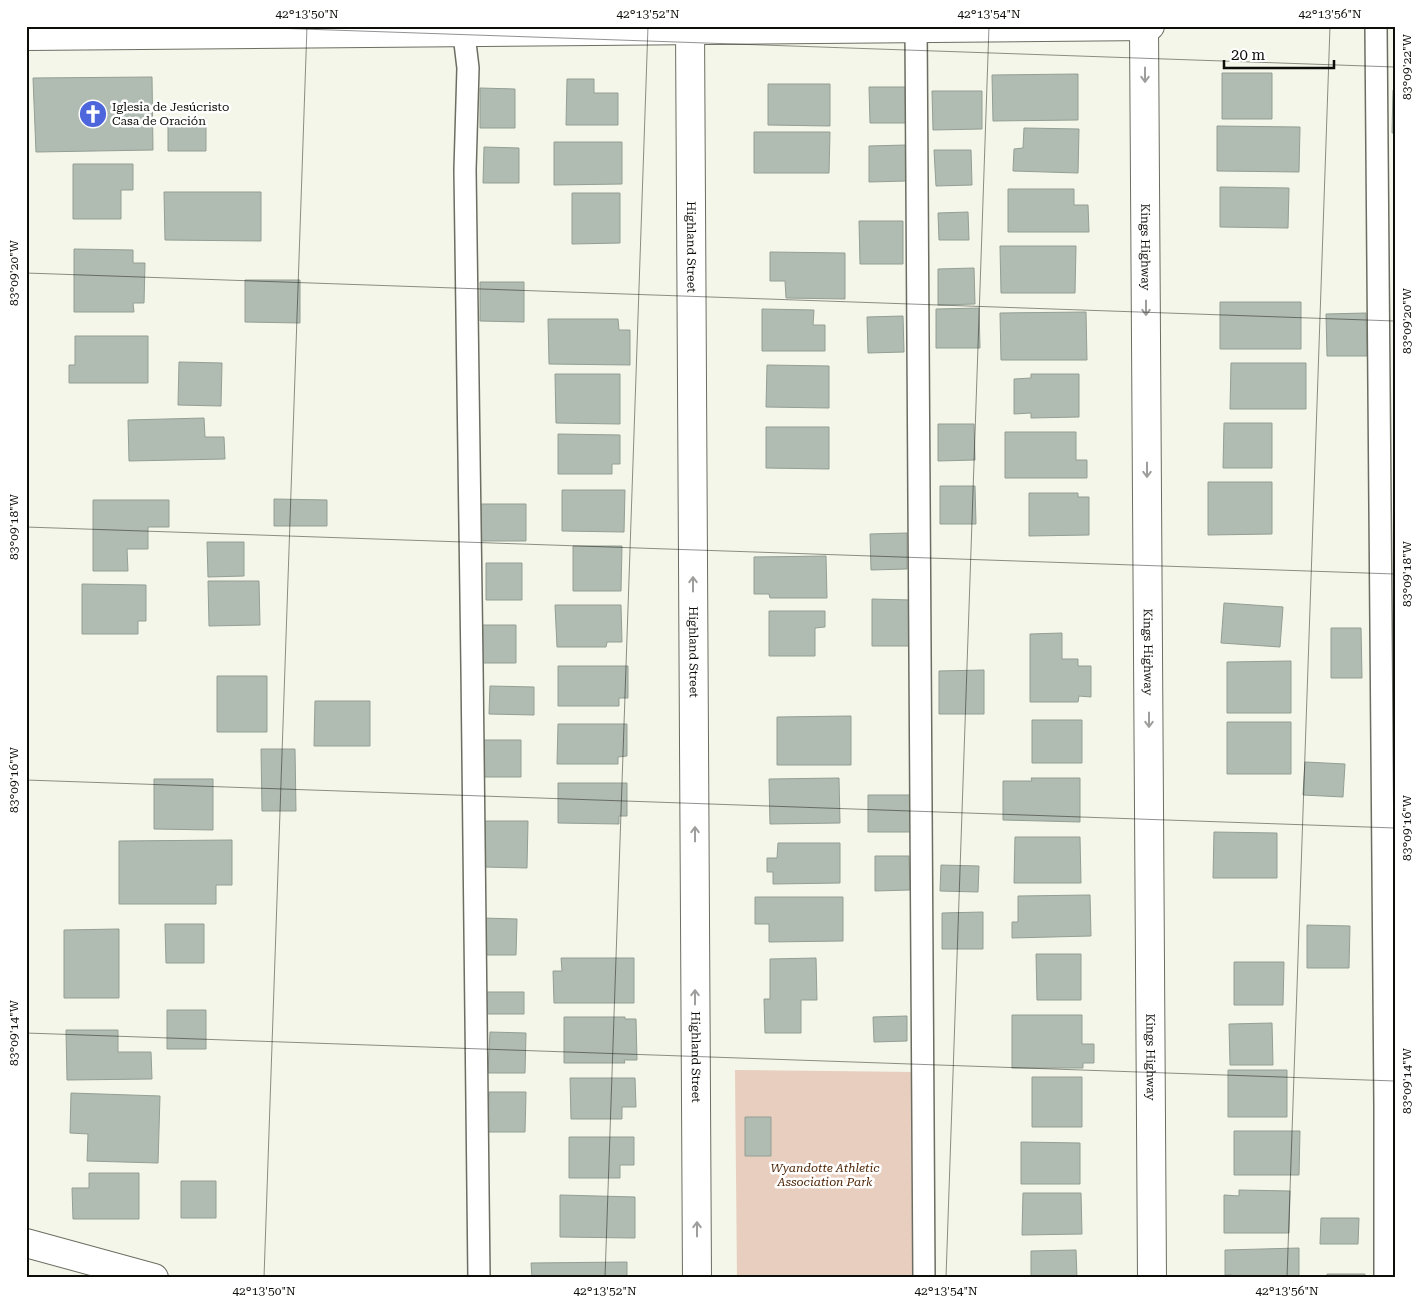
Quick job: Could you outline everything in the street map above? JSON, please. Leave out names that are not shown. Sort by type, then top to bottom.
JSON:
[{"type":"street","name":"Kings Highway","points":[[1144,26],[1152,1278]]},
{"type":"street","points":[[26,36],[463,29],[1150,26]]},
{"type":"street","name":"Highland Street","points":[[690,29],[697,1278]]},
{"type":"street","points":[[26,1243],[154,1278]]},
{"type":"lane","points":[[1376,26],[1385,1278]]},
{"type":"lane","points":[[916,27],[924,1278]]},
{"type":"lane","points":[[463,29],[468,68],[465,170],[479,1278]]},
{"type":"green space","name":"Wyandotte Athletic Association Park","points":[[735,1070],[913,1072],[914,1278],[737,1278]]},
{"type":"building","points":[[1222,73],[1272,73],[1272,119],[1222,119]]},
{"type":"building","points":[[1078,74],[1078,120],[993,121],[992,75]]},
{"type":"building","name":"Iglesia de Jesúcristo Casa de Oración","points":[[152,77],[153,150],[36,152],[33,78]]},
{"type":"building","points":[[567,79],[594,79],[594,93],[618,93],[618,125],[566,125]]},
{"type":"building","points":[[768,84],[830,84],[830,126],[768,125]]},
{"type":"building","points":[[869,87],[905,87],[906,123],[870,123]]},
{"type":"building","points":[[480,88],[515,89],[515,128],[480,128]]},
{"type":"building","points":[[1393,90],[1395,90],[1395,133],[1392,133]]},
{"type":"building","points":[[932,91],[982,91],[982,129],[933,130]]},
{"type":"building","points":[[168,118],[206,118],[206,151],[168,151]]},
{"type":"building","points":[[1217,126],[1300,127],[1299,172],[1217,171]]},
{"type":"building","points":[[1024,128],[1079,129],[1078,173],[1013,171],[1014,149],[1023,148]]},
{"type":"building","points":[[754,132],[830,132],[829,173],[754,173]]},
{"type":"building","points":[[554,142],[622,142],[622,184],[554,185]]},
{"type":"building","points":[[906,145],[906,181],[869,182],[869,146]]},
{"type":"building","points":[[484,147],[519,148],[519,183],[483,183]]},
{"type":"building","points":[[934,150],[971,150],[972,185],[936,186]]},
{"type":"building","points":[[73,164],[133,164],[133,190],[121,190],[121,219],[73,219]]},
{"type":"building","points":[[1220,187],[1289,188],[1288,228],[1220,227]]},
{"type":"building","points":[[1008,189],[1074,189],[1074,205],[1088,205],[1089,232],[1008,232]]},
{"type":"building","points":[[164,192],[261,192],[261,241],[165,240]]},
{"type":"building","points":[[572,193],[620,193],[620,243],[572,244]]},
{"type":"building","points":[[968,212],[969,240],[939,240],[938,213]]},
{"type":"building","points":[[859,221],[903,221],[903,264],[860,264]]},
{"type":"building","points":[[1000,246],[1076,246],[1075,293],[1001,293]]},
{"type":"building","points":[[74,249],[133,250],[133,263],[145,263],[144,303],[133,303],[134,312],[74,312]]},
{"type":"building","points":[[770,252],[845,253],[845,299],[786,298],[785,281],[770,281]]},
{"type":"building","points":[[1395,267],[1395,303],[1394,303]]},
{"type":"building","points":[[974,268],[975,304],[938,305],[938,269]]},
{"type":"building","points":[[245,280],[300,280],[300,323],[245,322]]},
{"type":"building","points":[[480,282],[524,282],[524,322],[480,321]]},
{"type":"building","points":[[1220,302],[1301,302],[1301,349],[1220,349]]},
{"type":"building","points":[[979,308],[980,348],[936,348],[936,309]]},
{"type":"building","points":[[762,309],[814,310],[813,325],[825,325],[825,351],[762,351]]},
{"type":"building","points":[[1086,312],[1087,360],[1001,360],[1000,313]]},
{"type":"building","points":[[1366,313],[1367,356],[1327,356],[1326,314]]},
{"type":"building","points":[[903,316],[904,352],[868,353],[867,317]]},
{"type":"building","points":[[548,319],[618,319],[619,330],[630,330],[630,365],[549,364]]},
{"type":"building","points":[[75,336],[148,336],[148,383],[69,383],[69,365],[75,365]]},
{"type":"building","points":[[1395,337],[1395,360],[1394,360]]},
{"type":"building","points":[[179,362],[222,363],[221,406],[178,405]]},
{"type":"building","points":[[1231,363],[1306,363],[1306,409],[1230,409]]},
{"type":"building","points":[[767,365],[829,366],[829,408],[766,407]]},
{"type":"building","points":[[555,374],[620,374],[620,424],[556,423]]},
{"type":"building","points":[[1031,374],[1079,374],[1079,417],[1031,418],[1031,413],[1014,414],[1014,379],[1031,378]]},
{"type":"building","points":[[204,418],[205,437],[224,437],[225,459],[129,461],[128,420]]},
{"type":"building","points":[[1224,423],[1272,423],[1272,468],[1223,468]]},
{"type":"building","points":[[938,424],[974,424],[975,460],[938,461]]},
{"type":"building","points":[[766,427],[829,427],[829,469],[766,468]]},
{"type":"building","points":[[1005,432],[1076,432],[1076,460],[1087,460],[1087,478],[1005,478]]},
{"type":"building","points":[[558,434],[620,435],[620,464],[612,464],[612,474],[558,474]]},
{"type":"building","points":[[1208,482],[1272,482],[1272,534],[1208,535]]},
{"type":"building","points":[[940,486],[975,486],[976,524],[940,524]]},
{"type":"building","points":[[562,490],[625,490],[624,532],[562,531]]},
{"type":"building","points":[[1029,493],[1078,493],[1078,497],[1089,497],[1089,535],[1029,536]]},
{"type":"building","points":[[274,499],[327,500],[327,526],[274,526]]},
{"type":"building","points":[[93,500],[169,500],[169,527],[148,527],[148,549],[127,549],[128,571],[93,571]]},
{"type":"building","points":[[481,504],[526,504],[526,541],[481,541]]},
{"type":"building","points":[[907,533],[907,569],[871,570],[870,534]]},
{"type":"building","points":[[207,542],[244,542],[244,576],[208,577]]},
{"type":"building","points":[[573,546],[622,546],[621,591],[573,591]]},
{"type":"building","points":[[826,556],[827,598],[770,598],[769,594],[754,594],[754,557]]},
{"type":"building","points":[[486,563],[522,563],[522,600],[486,600]]},
{"type":"building","points":[[208,581],[259,581],[260,625],[209,626]]},
{"type":"building","points":[[82,584],[146,585],[146,621],[138,621],[138,634],[82,634]]},
{"type":"building","points":[[872,599],[911,600],[910,646],[872,646]]},
{"type":"building","points":[[1224,603],[1283,607],[1280,647],[1221,643]]},
{"type":"building","points":[[555,605],[621,605],[622,642],[607,642],[606,647],[557,647]]},
{"type":"building","points":[[769,611],[825,611],[825,627],[815,628],[815,656],[769,656]]},
{"type":"building","points":[[479,625],[516,625],[516,663],[480,663]]},
{"type":"building","points":[[1331,628],[1361,628],[1362,678],[1331,678]]},
{"type":"building","points":[[1062,633],[1062,659],[1078,659],[1078,666],[1091,666],[1091,697],[1079,696],[1078,702],[1030,702],[1030,634]]},
{"type":"building","points":[[1291,661],[1291,713],[1227,713],[1227,662]]},
{"type":"building","points":[[558,666],[628,666],[628,698],[619,698],[619,706],[558,706]]},
{"type":"building","points":[[984,670],[984,714],[939,714],[939,671]]},
{"type":"building","points":[[217,676],[267,676],[267,732],[217,732]]},
{"type":"building","points":[[490,686],[534,687],[534,715],[489,714]]},
{"type":"building","points":[[315,701],[370,701],[370,746],[314,746]]},
{"type":"building","points":[[851,716],[851,765],[777,765],[777,717]]},
{"type":"building","points":[[1032,720],[1082,720],[1082,763],[1032,763]]},
{"type":"building","points":[[1227,722],[1291,722],[1291,774],[1227,774]]},
{"type":"building","points":[[558,724],[627,724],[627,756],[618,757],[618,764],[557,764]]},
{"type":"building","points":[[484,740],[521,740],[521,777],[484,777]]},
{"type":"building","points":[[261,749],[295,749],[296,811],[262,811]]},
{"type":"building","points":[[1305,762],[1345,764],[1343,797],[1303,795]]},
{"type":"building","points":[[839,778],[840,823],[770,824],[769,779]]},
{"type":"building","points":[[1031,778],[1080,778],[1080,822],[1003,820],[1003,781],[1032,781]]},
{"type":"building","points":[[154,779],[213,779],[213,830],[154,829]]},
{"type":"building","points":[[558,783],[627,783],[627,816],[619,816],[619,824],[558,823]]},
{"type":"building","points":[[868,795],[911,795],[911,832],[868,832]]},
{"type":"building","points":[[485,821],[528,821],[527,868],[484,867]]},
{"type":"building","points":[[1214,832],[1277,833],[1277,878],[1213,878]]},
{"type":"building","points":[[1015,837],[1080,837],[1081,883],[1014,883]]},
{"type":"building","points":[[232,840],[232,885],[216,885],[216,904],[119,904],[119,841]]},
{"type":"building","points":[[778,843],[840,843],[840,883],[773,884],[773,872],[767,872],[767,858],[777,858]]},
{"type":"building","points":[[875,856],[909,856],[910,890],[875,891]]},
{"type":"building","points":[[941,865],[979,866],[978,892],[940,891]]},
{"type":"building","points":[[1090,895],[1091,936],[1012,938],[1012,922],[1018,922],[1018,896]]},
{"type":"building","points":[[755,897],[843,897],[843,941],[769,942],[769,924],[755,924]]},
{"type":"building","points":[[983,912],[983,949],[942,949],[942,913]]},
{"type":"building","points":[[483,918],[517,919],[516,955],[483,955]]},
{"type":"building","points":[[165,924],[204,924],[204,963],[166,963]]},
{"type":"building","points":[[1307,925],[1350,926],[1349,968],[1307,968]]},
{"type":"building","points":[[119,929],[119,998],[64,998],[64,930]]},
{"type":"building","points":[[1036,954],[1081,954],[1081,1000],[1037,1000]]},
{"type":"building","points":[[561,958],[634,958],[634,1003],[554,1003],[553,971],[562,971]]},
{"type":"building","points":[[816,958],[817,1000],[801,1000],[801,1033],[765,1033],[764,999],[770,999],[770,959]]},
{"type":"building","points":[[1234,962],[1284,962],[1283,1005],[1234,1005]]},
{"type":"building","points":[[486,992],[524,992],[524,1014],[486,1014]]},
{"type":"building","points":[[167,1010],[206,1010],[206,1049],[167,1049]]},
{"type":"building","points":[[1012,1015],[1082,1015],[1082,1044],[1094,1044],[1094,1063],[1083,1063],[1083,1068],[1012,1068]]},
{"type":"building","points":[[907,1016],[907,1041],[874,1042],[873,1017]]},
{"type":"building","points":[[564,1017],[625,1017],[625,1019],[636,1019],[637,1060],[624,1060],[625,1063],[564,1063]]},
{"type":"building","points":[[1272,1023],[1273,1065],[1230,1065],[1229,1024]]},
{"type":"building","points":[[66,1030],[118,1030],[118,1052],[151,1052],[152,1079],[67,1080]]},
{"type":"building","points":[[490,1032],[526,1033],[525,1073],[488,1073]]},
{"type":"building","points":[[1228,1070],[1287,1070],[1287,1117],[1228,1117]]},
{"type":"building","points":[[1032,1077],[1082,1077],[1082,1127],[1032,1127]]},
{"type":"building","points":[[570,1078],[635,1078],[636,1107],[622,1107],[622,1119],[571,1119]]},
{"type":"building","points":[[489,1092],[526,1092],[525,1132],[488,1132]]},
{"type":"building","points":[[71,1093],[160,1096],[158,1163],[87,1161],[88,1134],[70,1133]]},
{"type":"building","points":[[745,1117],[771,1117],[771,1156],[745,1156]]},
{"type":"building","points":[[1234,1131],[1300,1131],[1299,1175],[1234,1175]]},
{"type":"building","points":[[569,1137],[634,1137],[634,1165],[620,1165],[620,1178],[569,1178]]},
{"type":"building","points":[[1021,1142],[1080,1143],[1080,1184],[1021,1184]]},
{"type":"building","points":[[89,1173],[139,1173],[139,1219],[73,1219],[72,1188],[89,1188]]},
{"type":"building","points":[[181,1181],[216,1181],[216,1218],[181,1218]]},
{"type":"building","points":[[1239,1190],[1290,1191],[1289,1233],[1224,1233],[1224,1195],[1239,1196]]},
{"type":"building","points":[[1023,1193],[1081,1193],[1082,1234],[1022,1235]]},
{"type":"building","points":[[560,1195],[635,1197],[635,1238],[560,1237]]},
{"type":"building","points":[[1321,1218],[1359,1218],[1358,1244],[1320,1244]]},
{"type":"building","points":[[1299,1248],[1299,1278],[1232,1278],[1232,1275],[1225,1275],[1225,1250]]},
{"type":"building","points":[[1076,1250],[1077,1278],[1031,1278],[1031,1251]]},
{"type":"building","points":[[627,1262],[627,1278],[532,1278],[531,1263]]},
{"type":"building","points":[[1327,1274],[1365,1274],[1365,1278],[1327,1278]]},
{"type":"place","name":"Iglesia de Jesúcristo Casa de Oración","points":[[93,114]]}]
